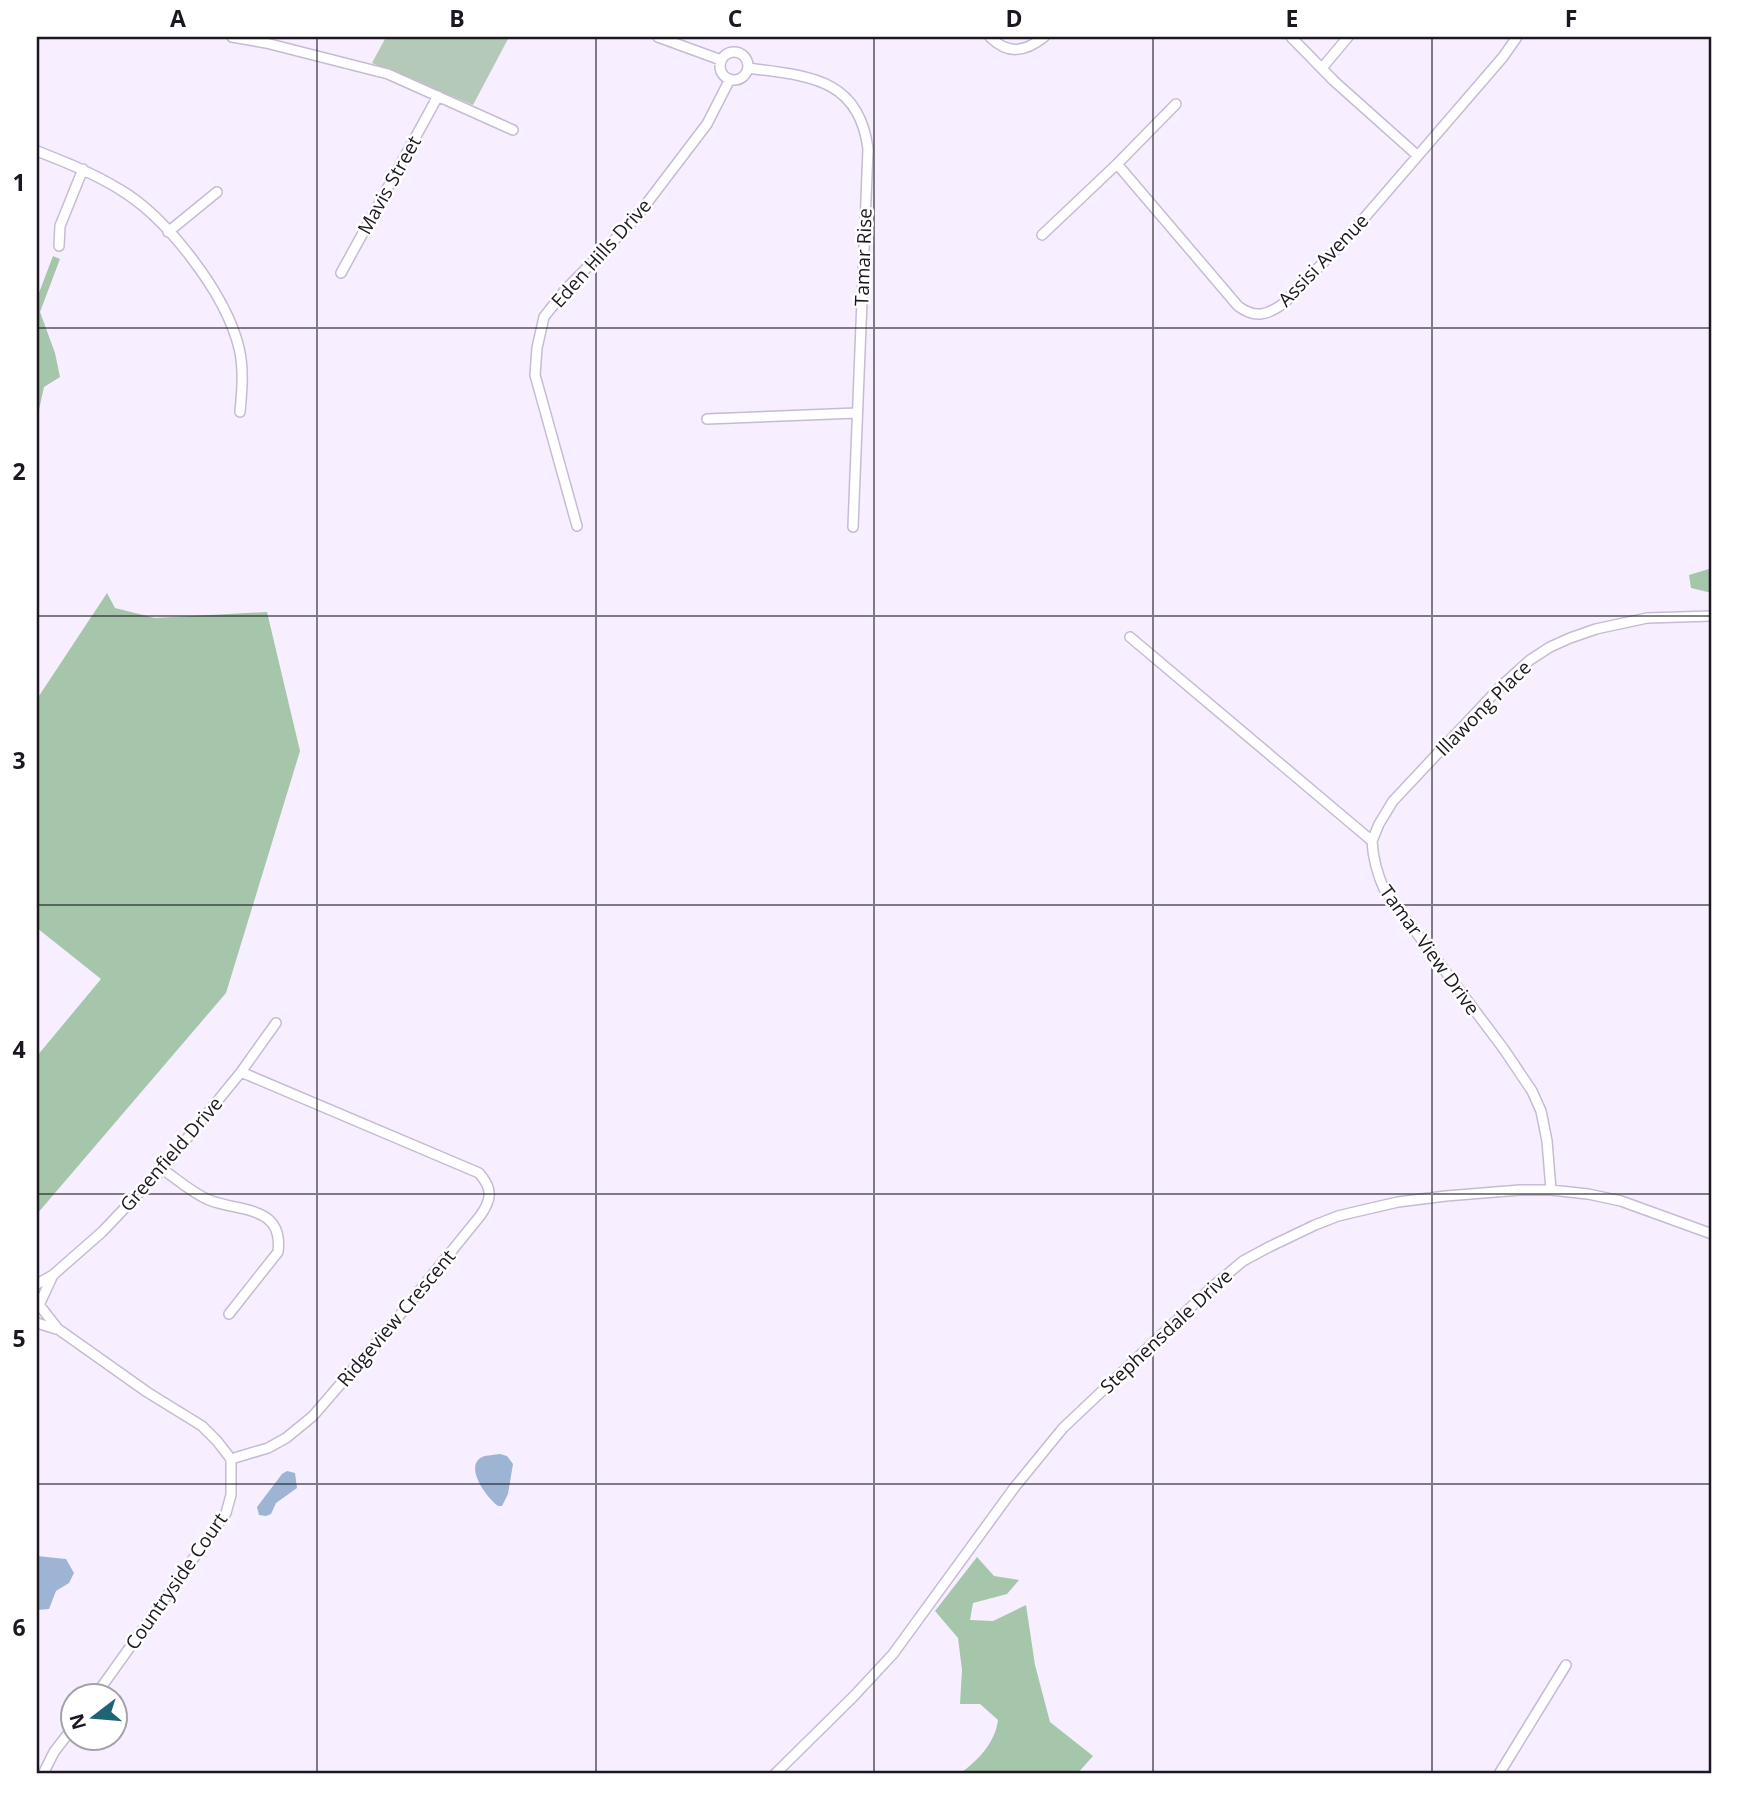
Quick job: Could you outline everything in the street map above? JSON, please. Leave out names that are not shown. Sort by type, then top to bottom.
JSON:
[{"type":"street","points":[[232,37],[388,74],[513,130]]},
{"type":"street","points":[[658,37],[676,40],[721,60]]},
{"type":"street","points":[[989,37],[1010,50],[1032,46],[1044,37]]},
{"type":"street","points":[[1291,37],[1418,156]]},
{"type":"street","points":[[1322,68],[1349,37]]},
{"type":"street","name":"Assisi Avenue","points":[[1117,164],[1238,306],[1247,313],[1262,314],[1274,311],[1347,238],[1503,57],[1517,37]]},
{"type":"street","points":[[736,52],[744,56],[748,68],[740,79],[730,79],[721,72],[721,60],[727,54],[736,52]]},
{"type":"street","name":"Tamar Rise","points":[[748,68],[798,75],[825,83],[842,93],[856,109],[865,131],[867,149],[853,527]]},
{"type":"street","name":"Eden Hills Drive","points":[[576,526],[535,375],[537,348],[544,317],[565,290],[634,220],[706,124],[730,79]]},
{"type":"street","name":"Mavis Street","points":[[341,273],[438,96]]},
{"type":"street","points":[[1042,235],[1175,104]]},
{"type":"street","points":[[37,151],[83,169],[121,190],[149,212],[187,252],[230,320],[239,350],[242,384],[240,412]]},
{"type":"street","points":[[60,246],[60,226],[83,169]]},
{"type":"street","points":[[168,232],[217,192]]},
{"type":"street","points":[[707,419],[857,413]]},
{"type":"street","name":"Illawong Place","points":[[1372,841],[1393,802],[1500,687],[1530,660],[1550,647],[1596,629],[1647,618],[1712,616]]},
{"type":"street","points":[[1130,637],[1372,841]]},
{"type":"street","name":"Tamar View Drive","points":[[1372,841],[1377,874],[1385,891],[1532,1091],[1541,1111],[1547,1141],[1551,1190]]},
{"type":"street","name":"Greenfield Drive","points":[[37,1284],[53,1275],[102,1231],[162,1169],[241,1072],[276,1023]]},
{"type":"street","name":"Ridgeview Crescent","points":[[231,1459],[268,1448],[286,1438],[313,1416],[480,1216],[488,1204],[490,1194],[487,1182],[479,1173],[241,1072]]},
{"type":"street","points":[[162,1169],[199,1195],[266,1217],[278,1231],[278,1252],[229,1314]]},
{"type":"street","name":"Stephensdale Drive","points":[[775,1774],[853,1698],[893,1654],[1014,1488],[1061,1431],[1212,1287],[1243,1261],[1338,1216],[1398,1202],[1446,1196],[1551,1190],[1588,1194],[1621,1201],[1712,1234]]},
{"type":"street","name":"Greenfield Drive","points":[[38,1305],[53,1275]]},
{"type":"street","points":[[38,1305],[58,1329],[147,1392],[202,1426],[231,1459]]},
{"type":"street","points":[[37,1323],[58,1329]]},
{"type":"street","name":"Countryside Court","points":[[105,1682],[226,1513],[231,1495],[231,1459]]},
{"type":"street","points":[[1499,1774],[1566,1665]]},
{"type":"street","points":[[43,1774],[60,1744]]},
{"type":"green space","points":[[386,37],[509,37],[473,105],[372,63]]},
{"type":"green space","points":[[53,256],[60,259],[40,312],[55,353],[60,377],[44,387],[37,419],[37,298]]},
{"type":"green space","points":[[1712,568],[1712,593],[1691,588],[1689,575]]},
{"type":"green space","points":[[107,593],[115,608],[155,618],[267,612],[300,751],[226,993],[37,1214],[37,1056],[101,979],[37,928],[37,699]]},
{"type":"green space","points":[[977,1557],[994,1576],[1019,1580],[1007,1594],[973,1603],[970,1620],[993,1621],[1026,1605],[1035,1665],[1050,1722],[1093,1756],[1077,1774],[959,1774],[984,1751],[998,1720],[980,1704],[960,1704],[962,1670],[958,1638],[935,1611]]},
{"type":"water","points":[[500,1454],[507,1456],[513,1464],[508,1494],[502,1506],[498,1506],[479,1483],[475,1468],[482,1457]]},
{"type":"water","points":[[287,1471],[295,1473],[297,1488],[276,1503],[271,1514],[259,1515],[257,1507]]},
{"type":"water","points":[[37,1556],[66,1559],[74,1573],[69,1583],[56,1591],[49,1609],[37,1610]]}]
